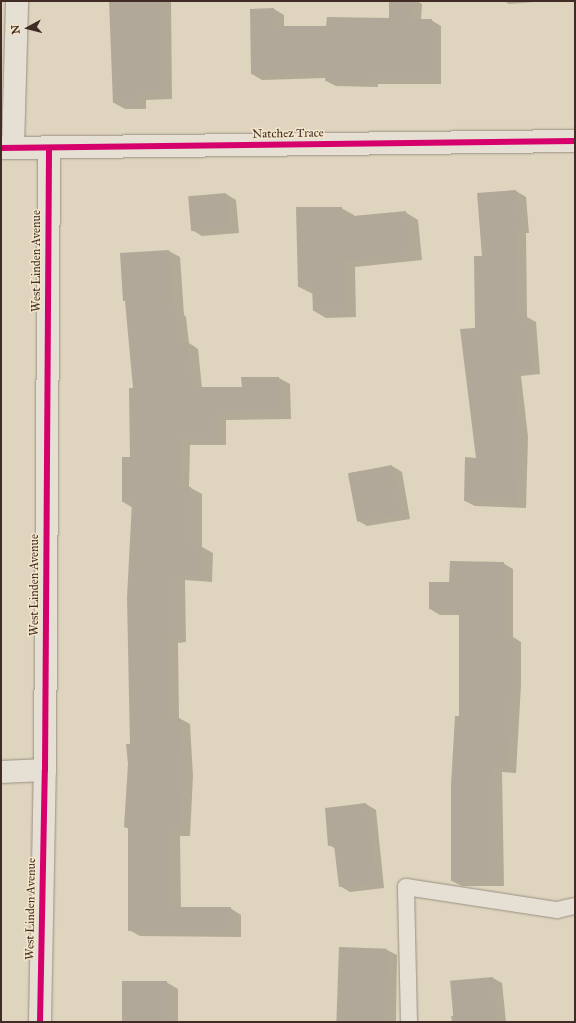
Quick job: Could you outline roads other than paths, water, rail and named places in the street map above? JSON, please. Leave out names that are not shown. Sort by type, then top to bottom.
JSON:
[{"type":"street","points":[[7,148],[16,1]]},
{"type":"street","name":"Natchez Trace","points":[[7,148],[575,141]]},
{"type":"street","name":"West Linden Avenue","points":[[40,1022],[45,770],[49,148]]},
{"type":"street","points":[[1,772],[45,770]]},
{"type":"lane","points":[[409,1022],[406,887],[557,910],[575,906]]}]
